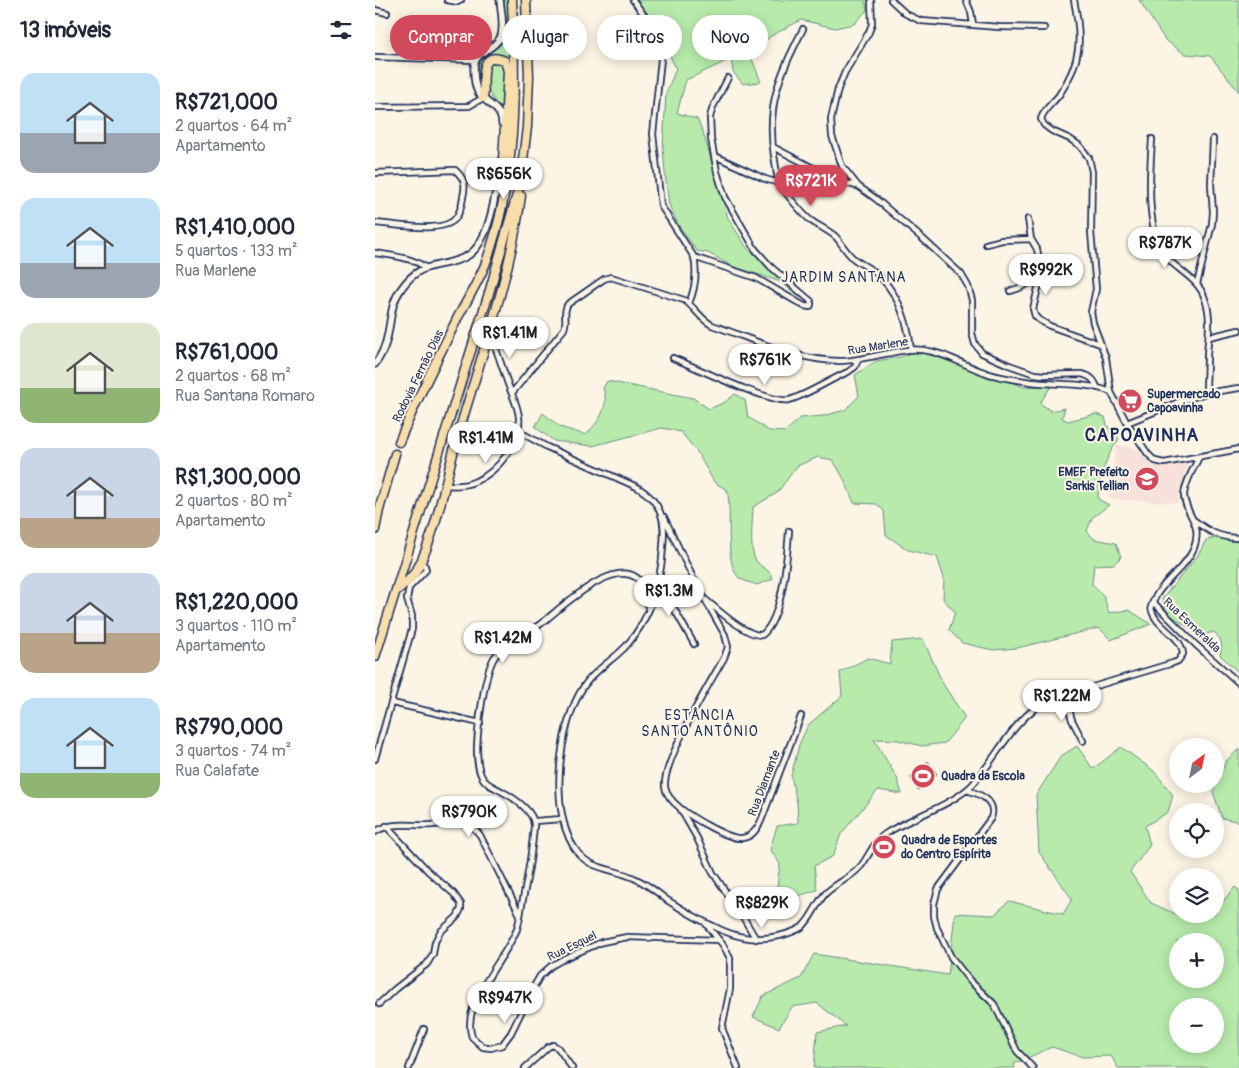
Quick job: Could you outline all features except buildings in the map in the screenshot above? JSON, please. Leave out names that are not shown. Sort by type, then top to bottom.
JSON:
[{"type":"highway","name":"Rodovia Fernão Dias","points":[[399,442],[420,393],[484,267],[498,228],[505,194],[514,112],[512,0]]},
{"type":"highway","points":[[375,657],[501,253],[520,184],[527,127],[529,76],[526,0]]},
{"type":"highway","points":[[483,98],[484,67],[490,60],[505,61],[508,71],[501,189],[505,194]]},
{"type":"highway","points":[[396,591],[409,580],[420,562],[446,486],[457,438],[489,332],[516,227],[521,196],[520,184]]},
{"type":"highway","points":[[375,530],[395,454]]},
{"type":"street","points":[[447,0],[458,2],[461,0]]},
{"type":"street","points":[[492,45],[501,36],[501,0]]},
{"type":"street","points":[[633,0],[647,19],[656,39],[661,58],[653,134],[661,206],[693,257],[696,266],[689,303]]},
{"type":"street","points":[[871,0],[872,24],[845,72],[838,89],[831,119],[832,136],[842,166],[859,186],[961,274],[968,286],[972,300],[972,333],[975,344],[982,353],[1035,374],[1089,375],[1097,387]]},
{"type":"street","points":[[891,0],[906,14],[916,19],[999,27],[1044,28]]},
{"type":"street","points":[[966,0],[973,24]]},
{"type":"street","points":[[1073,0],[1077,16],[1079,54],[1075,68],[1066,84],[1043,113],[1041,119],[1051,132],[1070,139],[1081,146],[1089,158],[1092,172],[1091,232],[1096,289],[1091,312],[1106,358],[1111,392],[1140,444],[1155,461],[1164,463],[1239,449]]},
{"type":"street","points":[[375,10],[387,13]]},
{"type":"street","points":[[803,29],[783,68],[777,84],[773,107],[773,146],[779,183],[809,219],[831,234],[851,256],[881,278],[899,303],[903,312],[911,350]]},
{"type":"street","points":[[375,57],[390,57]]},
{"type":"street","points":[[375,364],[386,347],[397,295],[406,282],[425,267],[468,256],[480,244],[486,229],[498,175],[503,120],[500,113],[477,91],[475,60]]},
{"type":"street","points":[[693,257],[756,278],[808,307],[811,305],[811,301],[767,263],[755,249],[725,197],[717,172],[711,139],[710,117],[728,78]]},
{"type":"street","points":[[375,107],[469,106],[483,98]]},
{"type":"street","points":[[1152,139],[1150,168],[1151,200],[1156,238],[1161,250],[1169,261],[1197,284],[1205,298],[1209,337],[1206,393]]},
{"type":"street","points":[[1197,284],[1212,224],[1213,139]]},
{"type":"street","points":[[773,146],[840,182],[859,186]]},
{"type":"street","points":[[715,156],[765,179],[779,183]]},
{"type":"street","points":[[375,173],[455,170],[462,177],[465,184],[461,208],[455,219],[447,225],[429,227],[375,223]]},
{"type":"street","points":[[1028,219],[1031,239],[1037,249],[1039,259],[1040,273],[1033,309],[1035,316],[1050,326],[1100,344]]},
{"type":"street","points":[[986,244],[1002,240],[1031,239]]},
{"type":"street","points":[[375,253],[406,258],[425,267]]},
{"type":"street","points":[[1010,291],[1031,282],[1040,273]]},
{"type":"street","name":"Rua Marlene","points":[[512,393],[564,329],[567,323],[565,309],[567,304],[604,279],[615,278],[689,303],[706,322],[794,354],[817,360],[858,360],[911,350],[937,352],[985,373],[1018,380],[1097,387],[1111,392]]},
{"type":"street","points":[[1209,337],[1239,330]]},
{"type":"street","points":[[446,486],[468,484],[495,469],[507,455],[518,431],[519,419],[512,393],[489,332]]},
{"type":"street","points":[[673,358],[767,397],[784,400],[798,396],[848,372],[855,367],[858,360]]},
{"type":"street","points":[[1127,423],[1206,393],[1239,388]]},
{"type":"street","name":"Rua Diamante","points":[[518,431],[577,461],[632,483],[648,494],[660,512],[703,597],[725,635],[728,647],[724,658],[686,728],[666,777],[665,785],[667,792],[681,808],[731,837],[741,839],[751,835],[761,821],[801,716]]},
{"type":"street","points":[[660,512],[664,536],[659,582],[649,612],[628,644],[584,685],[573,706],[564,740],[559,770],[562,819],[575,849],[585,860],[633,878],[704,921],[731,934],[756,939],[782,935],[797,930],[808,919],[825,894],[857,870],[881,836],[967,790],[1030,710],[1049,700],[1173,663],[1181,658],[1183,654],[1181,645],[1154,617],[1151,607],[1159,592],[1194,548],[1197,534],[1195,521],[1184,497],[1188,482],[1199,457]]},
{"type":"street","points":[[1195,521],[1221,537],[1239,538]]},
{"type":"street","points":[[703,597],[740,626],[753,634],[762,635],[770,625],[784,582],[789,531]]},
{"type":"street","points":[[375,759],[412,629],[412,616],[407,599],[409,588],[425,570],[425,566],[420,562]]},
{"type":"street","points":[[562,819],[535,821],[527,811],[508,795],[482,778],[477,756],[480,723],[489,671],[495,657],[504,648],[541,623],[586,588],[607,577],[629,575],[640,582],[644,587],[649,612]]},
{"type":"street","points":[[659,582],[694,644]]},
{"type":"street","name":"Rua Esmeralda","points":[[1153,602],[1196,645],[1239,683]]},
{"type":"street","points":[[1065,695],[1071,720],[1083,741]]},
{"type":"street","points":[[392,703],[480,723]]},
{"type":"street","points":[[967,790],[986,798],[993,812],[991,818],[938,889],[933,904],[934,916],[937,928],[951,957],[970,981],[994,1004],[1017,1051],[1027,1064],[1033,1068]]},
{"type":"street","points":[[681,808],[713,874],[736,906],[756,939]]},
{"type":"street","name":"Rua Esquel","points":[[535,821],[528,872],[516,931],[488,977],[469,1021],[471,1037],[483,1047],[496,1048],[507,1041],[540,976],[551,966],[565,958],[613,939],[627,937],[719,940]]},
{"type":"street","points":[[375,832],[386,826],[401,824],[425,826],[460,822],[471,826],[480,835],[520,915]]},
{"type":"street","points":[[379,1004],[427,964],[433,954],[435,942],[440,932],[457,917],[461,909],[461,904],[454,894],[428,871],[386,826]]},
{"type":"street","points":[[704,921],[727,951],[731,967],[730,988],[722,1028],[738,1068]]},
{"type":"street","points":[[409,1068],[424,1029]]},
{"type":"street","points":[[525,1068],[548,1047],[553,1045],[559,1048],[572,1068]]},
{"type":"shaded area","name":"EMEF Prefeito Sarkis Tellian","points":[[1116,445],[1138,449],[1153,467],[1187,462],[1179,491],[1178,503],[1109,499]]},
{"type":"green space","points":[[504,0],[508,0],[508,15],[505,15]]},
{"type":"green space","points":[[636,0],[865,0],[867,10],[854,24],[835,28],[801,20],[768,39],[768,15],[692,15],[692,60],[729,60],[686,80],[677,113],[697,119],[703,132],[728,218],[747,248],[802,297],[799,297],[781,282],[732,266],[708,253],[697,251],[679,226],[669,205],[663,148],[666,93],[676,69],[672,60],[682,60],[682,15],[646,15]]},
{"type":"green space","points":[[1139,0],[1239,0],[1239,92],[1210,56],[1185,54],[1165,40]]},
{"type":"green space","points":[[502,42],[502,56],[492,57],[492,51]]},
{"type":"green space","points":[[480,60],[486,60],[480,71],[481,87],[478,82]]},
{"type":"green space","points":[[731,60],[752,60],[761,82],[743,84],[733,72]]},
{"type":"green space","points":[[496,62],[505,66],[503,111],[494,101],[487,86],[489,66]]},
{"type":"green space","points":[[913,351],[941,355],[987,376],[1004,379],[1024,387],[1052,385],[1040,403],[1051,411],[1065,408],[1062,418],[1068,421],[1096,414],[1105,417],[1107,425],[1119,439],[1107,460],[1101,476],[1098,499],[1109,505],[1092,518],[1087,531],[1094,539],[1116,543],[1121,557],[1114,564],[1094,565],[1092,584],[1104,597],[1109,613],[1129,610],[1151,624],[1111,640],[1099,628],[1017,648],[993,650],[962,643],[949,630],[955,612],[943,599],[944,578],[937,557],[908,550],[886,535],[884,511],[877,504],[854,503],[844,479],[833,460],[818,457],[797,466],[777,493],[753,507],[752,543],[754,557],[770,573],[773,579],[757,585],[739,578],[734,570],[730,549],[727,490],[714,482],[697,452],[681,432],[662,428],[592,446],[554,441],[535,427],[543,413],[560,427],[586,435],[604,408],[605,395],[603,388],[607,381],[693,398],[709,409],[725,402],[735,394],[745,400],[748,417],[769,431],[785,432],[800,418],[823,416],[845,410],[859,396],[855,375],[876,361],[901,357]]},
{"type":"green space","points":[[1216,538],[1239,539],[1239,673],[1220,655],[1221,642],[1214,632],[1201,633],[1190,628],[1168,614],[1162,599],[1198,555],[1206,540]]},
{"type":"green space","points":[[923,639],[943,684],[965,718],[945,743],[922,746],[898,740],[874,739],[897,778],[902,794],[878,790],[841,834],[833,856],[814,866],[817,890],[792,898],[777,887],[780,864],[770,849],[777,826],[798,823],[797,803],[791,776],[799,745],[808,725],[842,696],[840,672],[868,658],[890,664],[892,642]]},
{"type":"green space","points":[[1077,746],[1093,769],[1121,747],[1154,771],[1169,790],[1169,793],[1173,795],[1169,803],[1168,812],[1145,826],[1150,845],[1130,872],[1151,903],[1169,911],[1169,923],[1224,923],[1224,900],[1235,887],[1239,890],[1239,1068],[1118,1068],[1111,1056],[1083,1057],[1052,1047],[1014,1064],[1015,1068],[814,1068],[817,1032],[846,1026],[817,1003],[792,1007],[779,1028],[753,1017],[763,996],[801,978],[814,954],[948,975],[955,913],[994,915],[1009,901],[1063,914],[1072,899],[1039,852],[1036,795],[1061,756]]},
{"type":"green space","points":[[1239,749],[1239,822],[1224,818],[1224,803],[1217,803],[1213,793],[1224,793],[1224,766],[1226,761]]},
{"type":"green space","name":"Quadra da Escola","points":[[928,761],[937,774],[918,790],[910,777]]},
{"type":"place","name":"Supermercado Capoavinha","points":[[1130,401]]},
{"type":"place","name":"EMEF Prefeito Sarkis Tellian","points":[[1147,479]]},
{"type":"place","name":"Quadra da Escola","points":[[923,776]]},
{"type":"place","name":"Quadra de Esportes do Centro Espírita","points":[[884,847]]},
{"type":"district","name":"JARDIM SANTANA","points":[[844,277]]},
{"type":"district","name":"CAPOAVINHA","points":[[1142,435]]},
{"type":"district","name":"ESTÂNCIA SANTO ANTÔNIO","points":[[700,724]]}]
